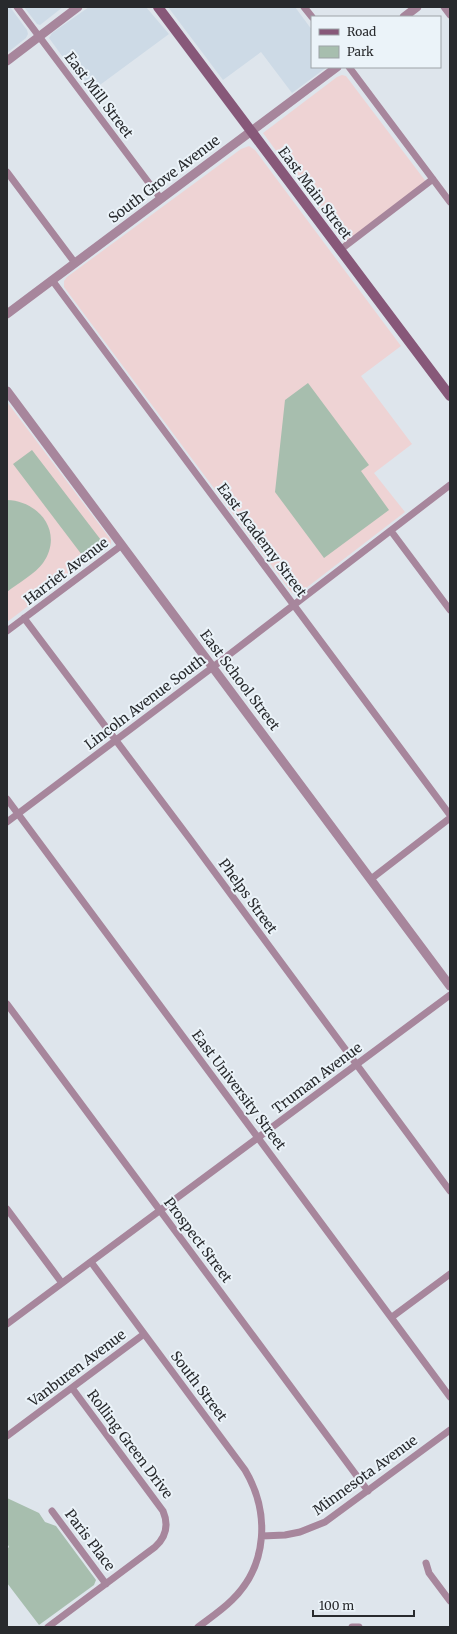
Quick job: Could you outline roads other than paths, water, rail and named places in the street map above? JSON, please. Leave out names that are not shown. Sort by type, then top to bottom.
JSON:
[{"type":"main road","name":"East Main Street","points":[[158,7],[450,396]]},
{"type":"street","name":"East Mill Street","points":[[17,7],[161,199]]},
{"type":"street","points":[[7,61],[78,7]]},
{"type":"street","points":[[304,7],[311,17]]},
{"type":"street","points":[[405,16],[417,7]]},
{"type":"street","points":[[444,7],[450,15]]},
{"type":"street","name":"South Grove Avenue","points":[[7,314],[336,68]]},
{"type":"street","points":[[350,68],[450,202]]},
{"type":"street","points":[[7,172],[75,263]]},
{"type":"street","points":[[340,250],[433,179]]},
{"type":"street","name":"East Academy Street","points":[[52,280],[450,815]]},
{"type":"street","name":"East School Street","points":[[7,391],[450,986]]},
{"type":"street","name":"Lincoln Avenue South","points":[[7,822],[213,667],[450,485]]},
{"type":"street","points":[[391,530],[450,610]]},
{"type":"street","name":"Harriet Avenue","points":[[7,631],[122,545]]},
{"type":"street","name":"Phelps Street","points":[[24,618],[190,839],[450,1191]]},
{"type":"street","name":"East University Street","points":[[7,799],[450,1397]]},
{"type":"street","points":[[371,880],[450,818]]},
{"type":"street","name":"Truman Avenue","points":[[7,1324],[450,995]]},
{"type":"street","name":"Prospect Street","points":[[7,1004],[368,1491]]},
{"type":"street","points":[[7,1209],[62,1283]]},
{"type":"street","name":"South Street","points":[[91,1262],[250,1479],[260,1505],[262,1536]]},
{"type":"street","points":[[392,1317],[450,1274]]},
{"type":"street","name":"Vanburen Avenue","points":[[7,1436],[144,1334]]},
{"type":"street","name":"Rolling Green Drive","points":[[48,1627],[159,1543],[166,1531],[166,1517],[163,1510],[72,1388]]},
{"type":"street","name":"Minnesota Avenue","points":[[262,1536],[285,1535],[311,1528],[338,1514],[450,1430]]},
{"type":"street","name":"Paris Place","points":[[52,1511],[106,1584]]},
{"type":"street","points":[[198,1627],[222,1610],[241,1590],[255,1566],[262,1536]]},
{"type":"street","points":[[426,1563],[429,1573],[450,1601]]},
{"type":"street","points":[[352,1627],[359,1627]]}]
